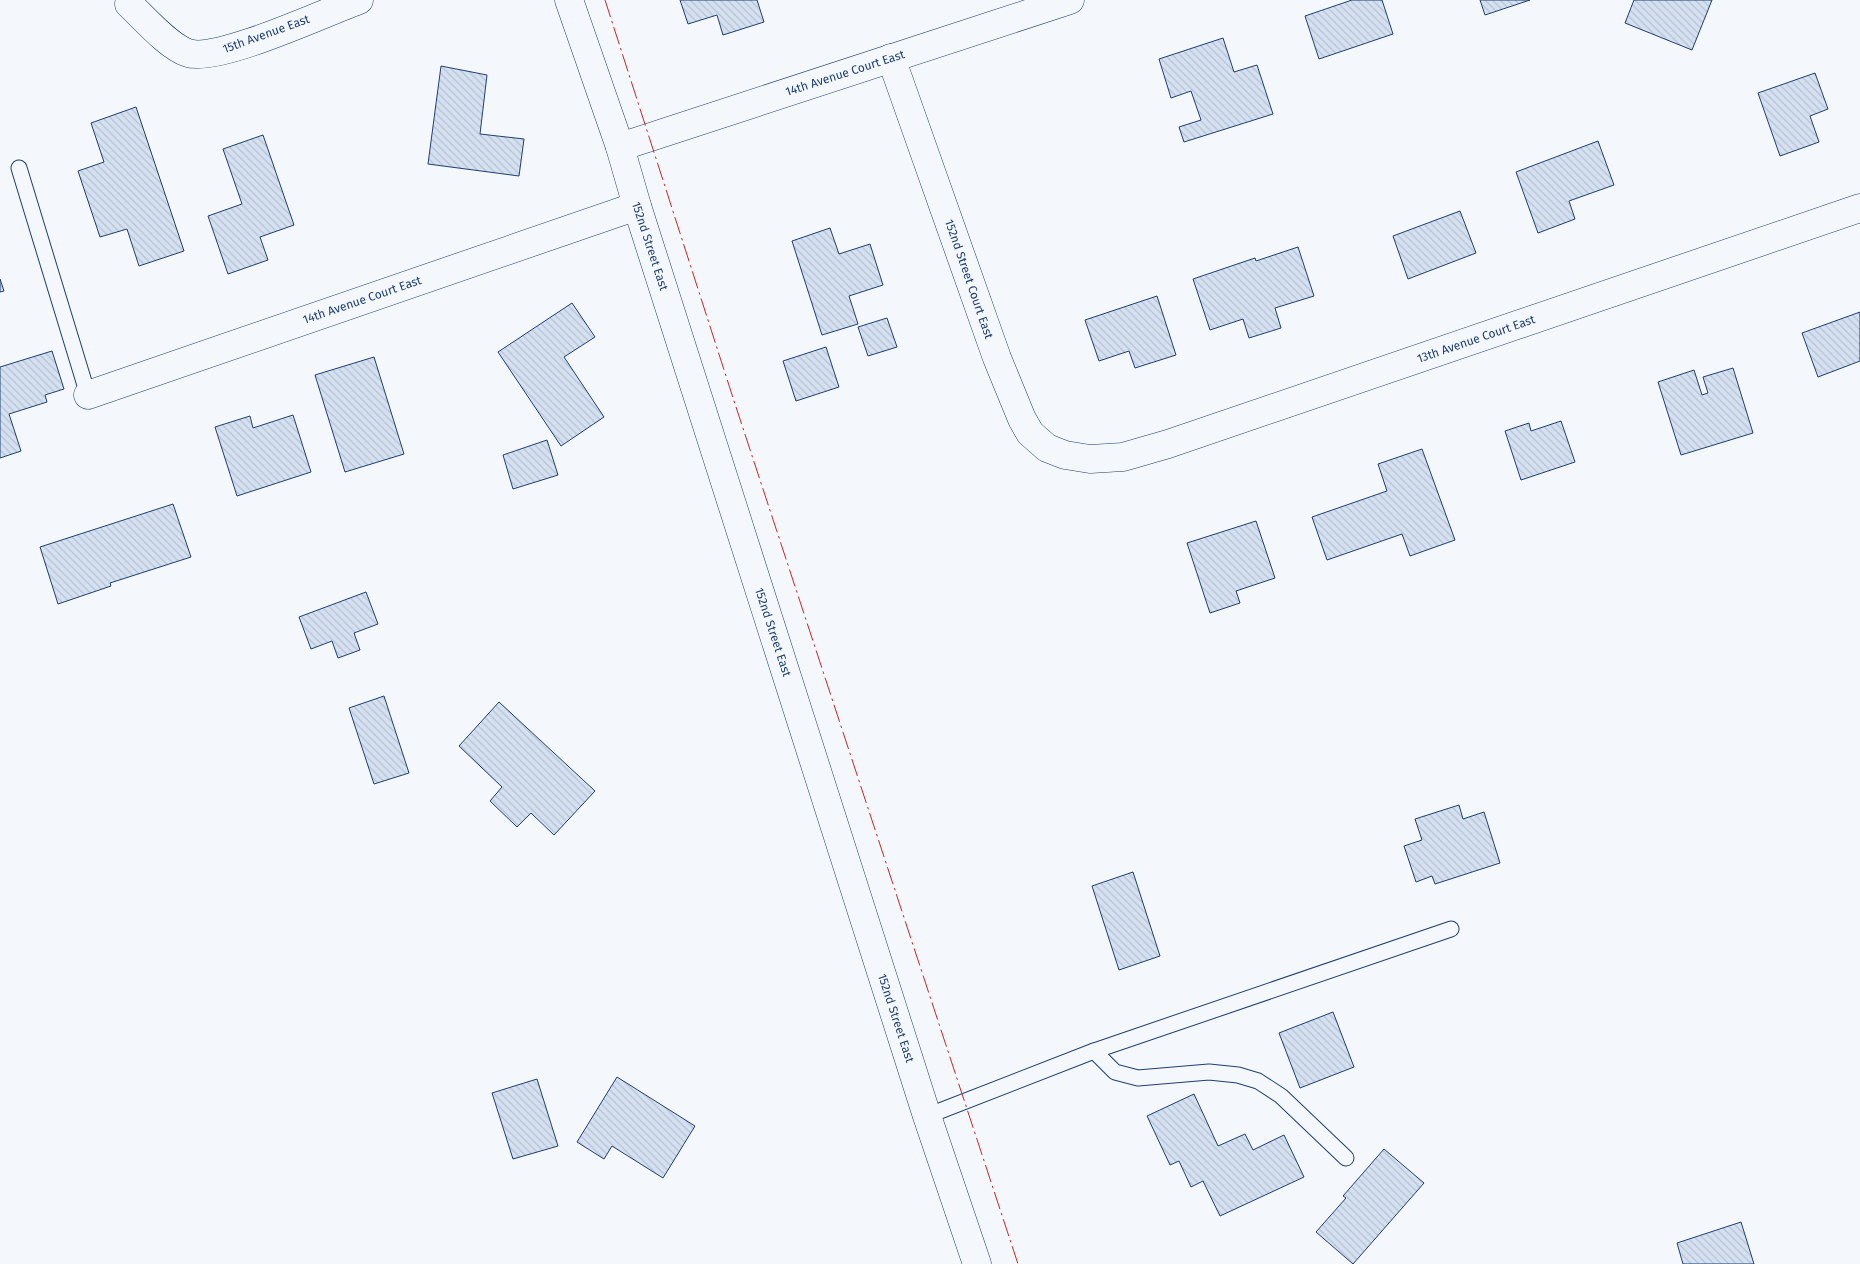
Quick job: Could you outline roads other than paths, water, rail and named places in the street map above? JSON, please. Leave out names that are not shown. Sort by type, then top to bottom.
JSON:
[{"type":"street","name":"15th Avenue East","points":[[128,2],[168,41],[187,53],[198,54],[221,51],[245,44],[357,0]]},
{"type":"street","name":"152nd Street East","points":[[569,0],[620,147],[637,206],[927,1116],[977,1264]]},
{"type":"street","name":"14th Avenue Court East","points":[[620,147],[1070,0]]},
{"type":"street","name":"152nd Street Court East","points":[[891,58],[997,358],[1022,419],[1030,433],[1047,448],[1065,455],[1090,459]]},
{"type":"street","name":"14th Avenue Court East","points":[[88,395],[637,206]]},
{"type":"street","name":"13th Avenue Court East","points":[[1090,459],[1123,457],[1168,444],[1860,208]]},
{"type":"lane","points":[[19,168],[88,395]]},
{"type":"lane","points":[[927,1116],[1094,1051],[1450,929]]},
{"type":"lane","points":[[1094,1051],[1115,1072],[1138,1078],[1209,1072],[1238,1074],[1258,1080],[1282,1096],[1346,1158]]}]
